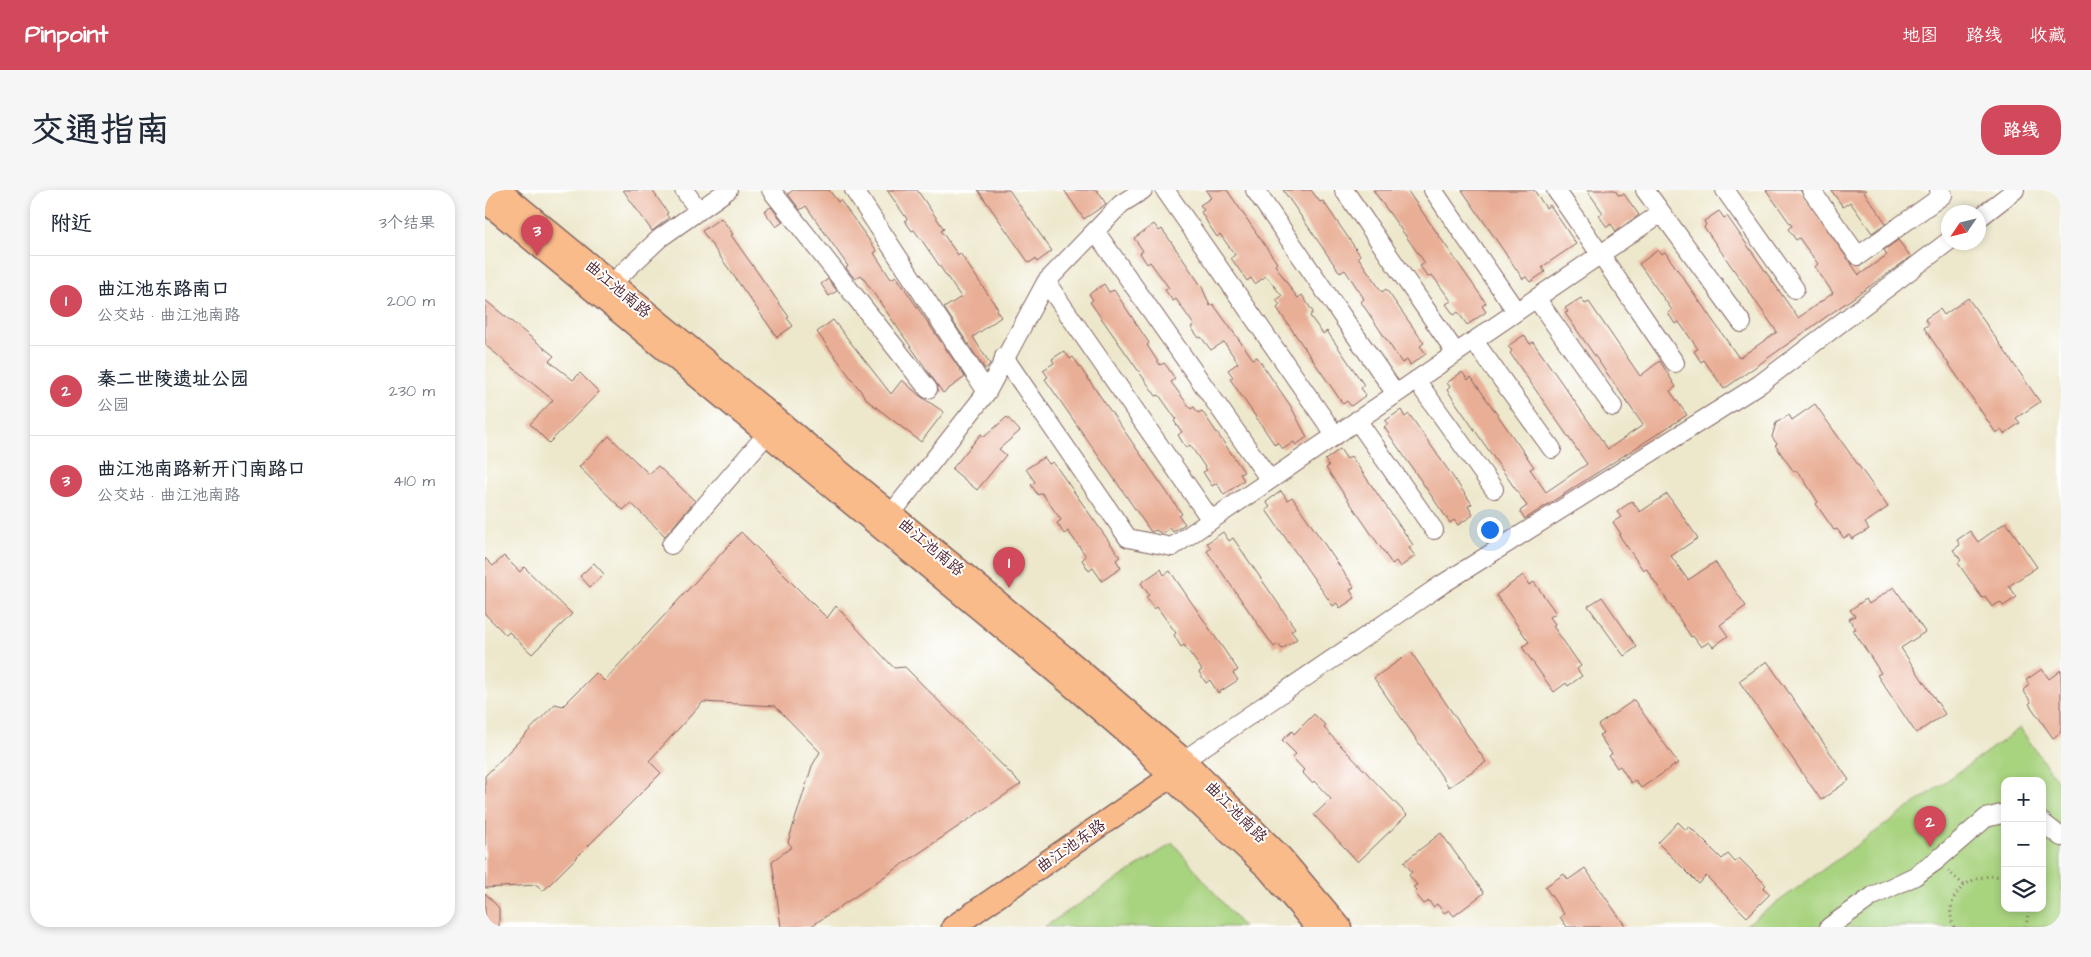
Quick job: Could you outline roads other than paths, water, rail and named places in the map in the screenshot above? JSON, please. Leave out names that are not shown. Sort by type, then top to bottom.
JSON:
[{"type":"main road","name":"曲江池南路","points":[[499,190],[612,283],[1145,748],[1169,777],[1268,868],[1317,927]]},
{"type":"main road","name":"曲江池南路","points":[[485,201],[767,434],[886,521],[1074,665],[1184,760],[1281,857],[1340,927]]},
{"type":"main road","name":"曲江池东路","points":[[953,927],[1169,777],[1184,760]]},
{"type":"street","points":[[684,190],[699,211]]},
{"type":"street","points":[[612,283],[660,238],[728,190]]},
{"type":"street","points":[[771,190],[928,389]]},
{"type":"street","points":[[854,190],[987,392]]},
{"type":"street","points":[[886,521],[987,392],[1004,357],[1046,282],[1121,204],[1143,190]]},
{"type":"street","points":[[1165,190],[1335,436]]},
{"type":"street","points":[[1255,190],[1396,394]]},
{"type":"street","points":[[1344,190],[1456,353]]},
{"type":"street","points":[[1433,190],[1516,311]]},
{"type":"street","points":[[1557,190],[1675,363]]},
{"type":"street","points":[[1645,190],[1742,323]]},
{"type":"street","points":[[1725,190],[1795,289]]},
{"type":"street","points":[[1811,190],[1858,256],[1943,195],[1939,190]]},
{"type":"street","points":[[1986,213],[2015,190]]},
{"type":"street","points":[[1004,357],[1128,538],[1172,547],[1661,213]]},
{"type":"street","points":[[1095,231],[1270,480]]},
{"type":"street","points":[[1184,760],[1441,585],[1760,384],[1941,247]]},
{"type":"street","points":[[1046,282],[1211,520]]},
{"type":"street","points":[[1536,298],[1613,407]]},
{"type":"street","points":[[1474,341],[1552,449]]},
{"type":"street","points":[[1416,380],[1494,489]]},
{"type":"street","points":[[1357,420],[1434,530]]},
{"type":"street","points":[[671,545],[767,434]]},
{"type":"street","points":[[1829,927],[1859,905],[1915,876],[1936,861],[1986,818],[2001,814]]},
{"type":"street","points":[[2046,825],[2061,837]]},
{"type":"place","name":"曲江池南路新开门南路口","points":[[537,256]]},
{"type":"place","name":"曲江池东路南口","points":[[1009,588]]},
{"type":"place","name":"秦二世陵遗址公园","points":[[1930,847]]}]
